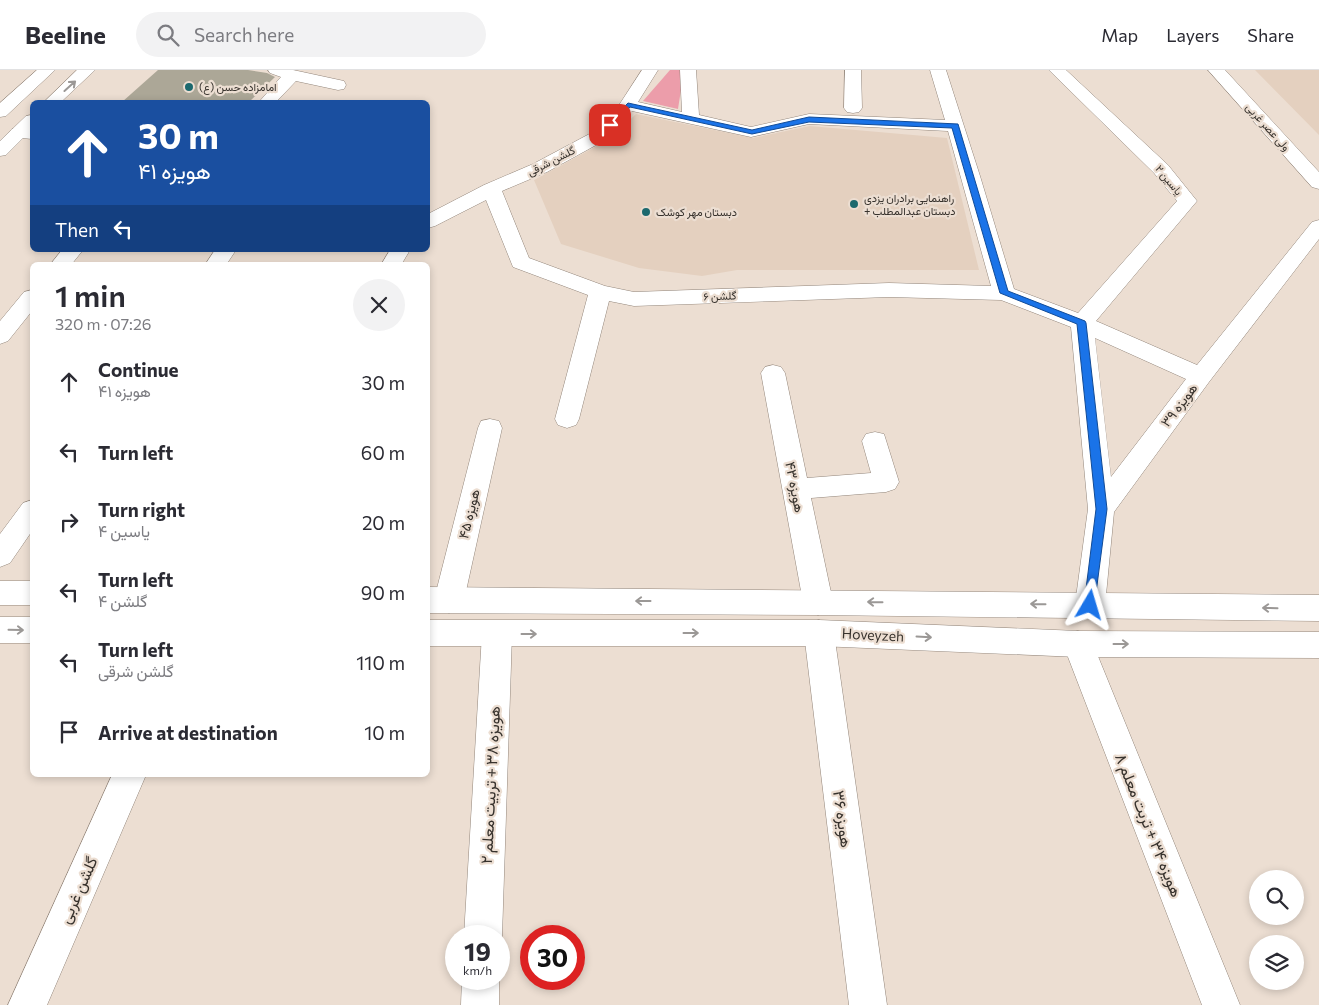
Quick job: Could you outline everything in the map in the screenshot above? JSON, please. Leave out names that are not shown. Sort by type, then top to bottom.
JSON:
[{"type":"street","points":[[4,105],[48,70]]},
{"type":"street","points":[[54,100],[87,70]]},
{"type":"street","name":"گلشن شرقی","points":[[430,220],[491,189],[540,168],[601,136],[628,105],[650,70]]},
{"type":"street","points":[[688,70],[691,119]]},
{"type":"street","points":[[853,70],[853,108]]},
{"type":"street","points":[[938,70],[1004,293]]},
{"type":"street","name":"یاسین ۲","points":[[1057,70],[1161,169],[1186,201],[1082,323]]},
{"type":"street","name":"ولی عصر غربی","points":[[1216,70],[1319,183]]},
{"type":"street","points":[[269,100],[295,73],[338,85]]},
{"type":"street","points":[[628,105],[752,132],[809,119],[956,126]]},
{"type":"street","points":[[0,151],[25,134]]},
{"type":"street","name":"گلشن ۶","points":[[491,189],[520,262],[600,292],[634,299],[889,290],[1004,293],[1082,323],[1201,376]]},
{"type":"street","name":"هویزه ۳۹","points":[[1101,509],[1201,376],[1319,226]]},
{"type":"street","points":[[62,262],[70,252]]},
{"type":"street","points":[[566,419],[600,292]]},
{"type":"street","points":[[0,336],[30,299]]},
{"type":"street","points":[[1082,323],[1101,509],[1090,605]]},
{"type":"street","name":"هویزه ۴۳","points":[[773,373],[796,489],[818,617]]},
{"type":"street","name":"هویزه ۴۵","points":[[438,600],[490,428]]},
{"type":"street","points":[[796,489],[886,482],[874,441]]},
{"type":"street","points":[[0,555],[30,514]]},
{"type":"street","points":[[0,593],[30,593]]},
{"type":"street","name":"Hoveyzeh","points":[[438,600],[818,617],[1078,644],[1319,645]]},
{"type":"street","name":"Hoveyzeh","points":[[430,634],[498,634],[1090,605],[1319,608]]},
{"type":"street","name":"هویزه ۳۶","points":[[818,617],[868,1005]]},
{"type":"street","points":[[0,630],[30,630]]},
{"type":"street","name":"هویزه ۳۸ + تربیت معلم ۲","points":[[484,925],[498,634]]},
{"type":"street","name":"هویزه ۳۴ + تربت معلم ۸","points":[[1078,644],[1221,1005]]},
{"type":"street","name":"گلشن غربی","points":[[26,1005],[128,777]]},
{"type":"street","points":[[480,1005],[481,990]]},
{"type":"shaded area","points":[[670,70],[684,70],[678,109],[643,101]]},
{"type":"shaded area","points":[[1255,70],[1319,70],[1319,135]]},
{"type":"shaded area","points":[[636,114],[753,138],[810,126],[947,138],[979,270],[737,270],[702,276],[639,268],[561,244],[534,180],[610,139]]},
{"type":"building","name":"امامزاده حسن (ع)","points":[[158,70],[248,70],[267,73],[275,77],[251,100],[124,100]]},
{"type":"place","name":"امامزاده حسن (ع)","points":[[189,87]]},
{"type":"place","name":"راهنمایی برادران یزدی + دبستان عبدالمطلب","points":[[854,204]]},
{"type":"place","name":"دبستان مهر کوشک","points":[[646,212]]},
{"type":"route","points":[[610,125],[628,105],[752,132],[809,119],[956,126],[1004,293],[1082,323],[1101,509],[1090,605]]}]
